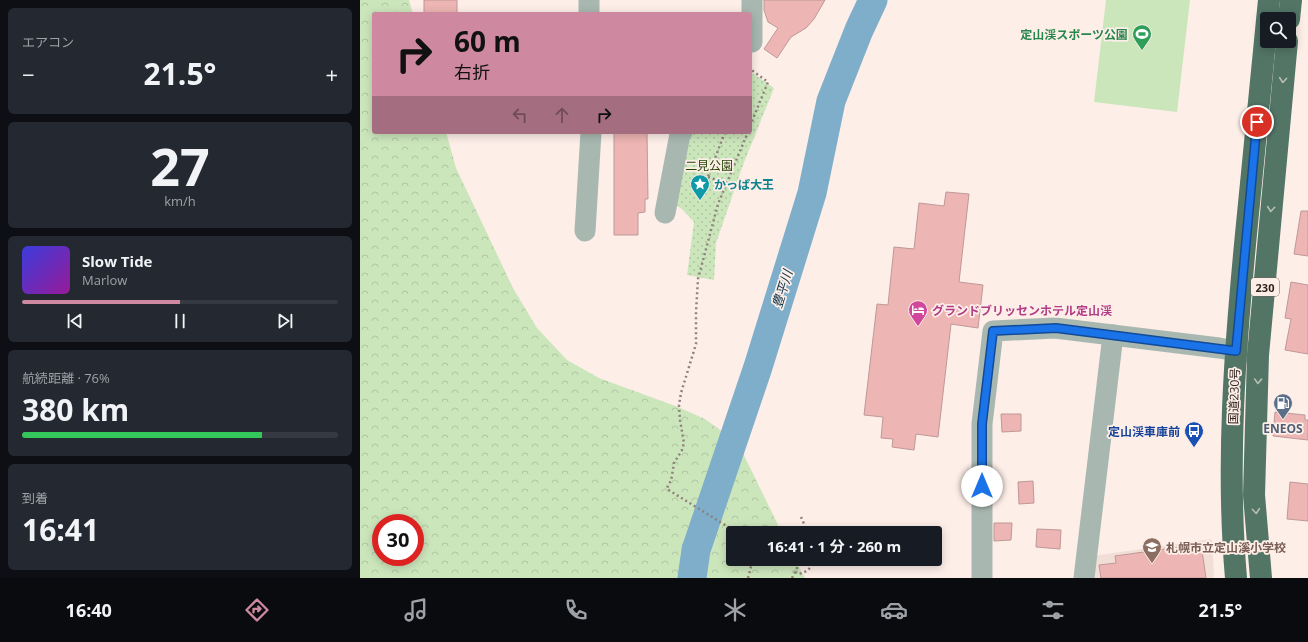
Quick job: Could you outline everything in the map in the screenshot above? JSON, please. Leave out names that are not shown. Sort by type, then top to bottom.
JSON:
[{"type":"highway","name":"国道230号","points":[[1236,578],[1232,526],[1232,476],[1236,351],[1269,0]]},
{"type":"highway","points":[[1289,12],[1291,0]]},
{"type":"highway","name":"国道230号","points":[[1261,578],[1254,495],[1258,355],[1286,48]]},
{"type":"street","points":[[589,0],[589,12]]},
{"type":"street","points":[[752,0],[752,42]]},
{"type":"street","points":[[585,231],[591,134]]},
{"type":"street","points":[[665,213],[680,134]]},
{"type":"street","points":[[982,578],[982,424],[993,331],[1056,328],[1258,355]]},
{"type":"street","points":[[1084,578],[1113,335]]},
{"type":"path","points":[[752,61],[768,82],[752,121]]},
{"type":"path","points":[[701,195],[724,134]]},
{"type":"path","points":[[726,526],[667,489],[671,481],[674,463],[682,450],[684,443],[679,405],[681,393],[696,344],[698,279],[718,204],[747,134]]},
{"type":"path","points":[[708,177],[726,184]]},
{"type":"path","points":[[802,517],[805,526]]},
{"type":"path","points":[[748,578],[751,566]]},
{"type":"path","points":[[792,578],[797,566]]},
{"type":"path","points":[[795,572],[799,574],[807,572],[812,566]]},
{"type":"shaded area","name":"札幌市立定山溪小学校","points":[[1212,539],[1214,578],[1090,578],[1092,556]]},
{"type":"green space","points":[[360,0],[409,0],[412,12],[372,12],[372,134],[447,134],[456,168],[513,288],[537,328],[567,360],[599,378],[678,407],[705,419],[738,443],[779,526],[726,526],[726,566],[799,566],[805,578],[360,578]]},
{"type":"green space","name":"定山渓スポーツ公園","points":[[1106,0],[1190,0],[1177,112],[1094,102]]},
{"type":"green space","name":"二見公園","points":[[752,73],[774,88],[743,165],[716,243],[714,280],[687,275],[694,222],[683,210],[670,200],[687,134],[752,134]]},
{"type":"building","points":[[424,0],[457,0],[457,12],[424,12]]},
{"type":"building","points":[[764,0],[825,0],[814,19],[806,28],[791,37],[777,58],[764,49],[778,28],[768,22],[764,10]]},
{"type":"building","points":[[614,134],[647,134],[648,199],[645,199],[645,212],[638,213],[638,235],[614,235]]},
{"type":"building","points":[[946,192],[969,194],[959,282],[983,285],[978,328],[951,324],[938,437],[916,434],[914,450],[892,447],[893,439],[881,438],[883,417],[864,415],[877,304],[888,305],[894,247],[914,249],[919,203],[944,206]]},
{"type":"building","points":[[1301,211],[1308,211],[1308,256],[1294,254]]},
{"type":"building","points":[[1291,282],[1308,285],[1308,354],[1285,350],[1291,319],[1285,318]]},
{"type":"building","points":[[1275,412],[1305,415],[1305,420],[1308,420],[1308,440],[1273,436]]},
{"type":"building","points":[[1001,414],[1021,414],[1021,431],[1002,432]]},
{"type":"building","points":[[1033,481],[1034,503],[1019,504],[1018,482]]},
{"type":"building","points":[[1290,482],[1308,484],[1308,521],[1287,519]]},
{"type":"building","points":[[994,523],[1012,523],[1011,540],[994,541]]},
{"type":"building","points":[[1037,529],[1061,530],[1060,549],[1036,547]]},
{"type":"building","name":"札幌市立定山溪小学校","points":[[1201,544],[1206,578],[1101,578],[1099,565],[1116,563],[1115,556]]},
{"type":"waterway","name":"豊平川","points":[[692,578],[696,550],[758,367],[812,193],[831,101],[859,30],[873,0]]},
{"type":"place","name":"定山渓スポーツ公園","points":[[1142,51]]},
{"type":"place","name":"かっぱ大王","points":[[700,201]]},
{"type":"place","name":"グランドブリッセンホテル定山渓","points":[[918,327]]},
{"type":"place","name":"ENEOS","points":[[1283,420]]},
{"type":"place","name":"定山渓車庫前","points":[[1194,448]]},
{"type":"place","name":"札幌市立定山溪小学校","points":[[1152,564]]},
{"type":"route","points":[[982,486],[982,424],[993,331],[1056,328],[1236,351],[1257,122]]}]
